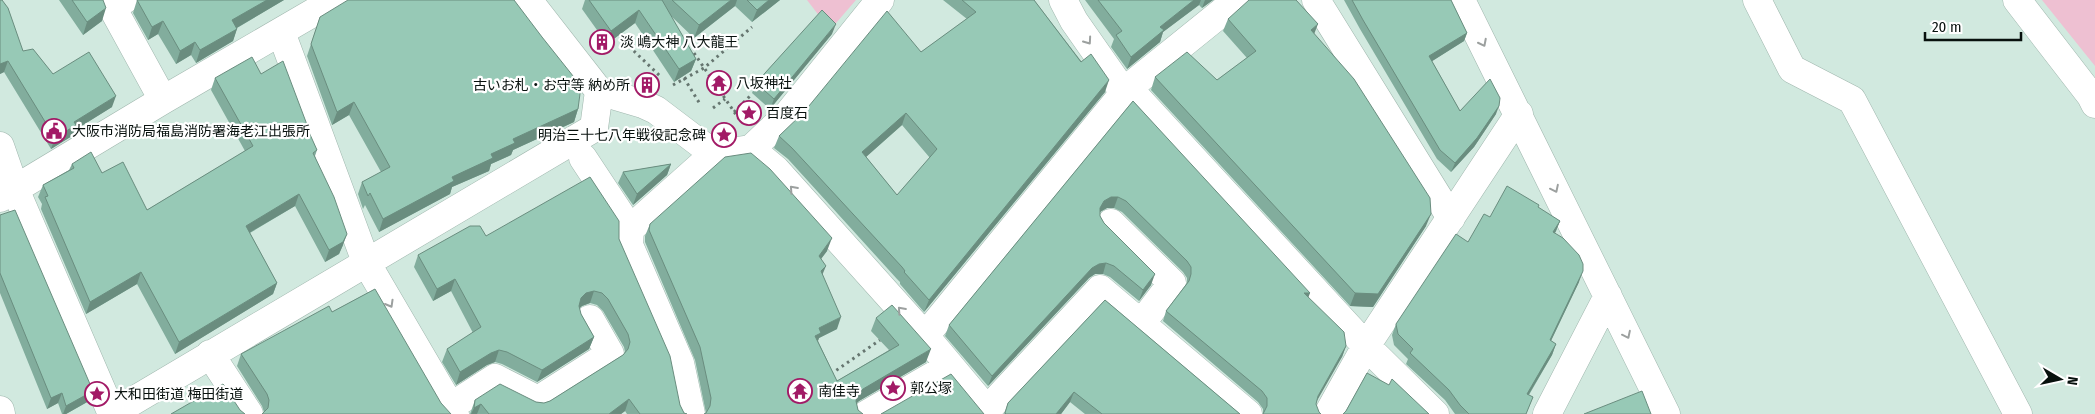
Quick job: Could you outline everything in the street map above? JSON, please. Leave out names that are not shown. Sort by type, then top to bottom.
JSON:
[{"type":"street","points":[[124,0],[112,7],[163,100]]},
{"type":"street","points":[[8,194],[163,100],[334,0]]},
{"type":"street","points":[[528,0],[599,91],[643,104],[656,110],[714,154]]},
{"type":"street","points":[[630,229],[714,154],[752,149],[788,114],[880,0]]},
{"type":"street","points":[[1063,0],[1074,21],[1118,84],[1128,88],[1366,346],[1435,414]]},
{"type":"street","points":[[925,336],[1128,88],[1237,0]]},
{"type":"street","points":[[1316,0],[1450,218]]},
{"type":"street","points":[[1461,0],[1666,414]]},
{"type":"street","points":[[1757,0],[1792,69],[1852,100],[2018,414]]},
{"type":"street","points":[[2017,0],[2091,96],[2095,104]]},
{"type":"street","points":[[281,32],[366,262],[453,410],[495,378],[538,400],[610,354],[590,319]]},
{"type":"street","points":[[0,146],[8,194],[112,414],[210,354],[594,128],[599,91]]},
{"type":"street","points":[[1328,414],[1366,346],[1519,114]]},
{"type":"street","points":[[752,149],[776,170],[925,336],[988,412],[1100,289],[1248,414]]},
{"type":"street","points":[[583,158],[630,229],[628,245],[680,363],[692,414]]},
{"type":"street","points":[[1111,223],[1172,283],[1141,324]]},
{"type":"street","points":[[1547,414],[1608,296]]},
{"type":"street","points":[[210,354],[249,414]]},
{"type":"street","points":[[867,414],[950,366]]},
{"type":"street","points":[[0,410],[1,414]]},
{"type":"path","points":[[670,87],[704,68],[752,27]]},
{"type":"path","points":[[612,30],[664,80]]},
{"type":"path","points":[[612,37],[617,34]]},
{"type":"path","points":[[694,53],[741,124]]},
{"type":"path","points":[[684,78],[700,104]]},
{"type":"path","points":[[734,112],[751,96]]},
{"type":"path","points":[[713,108],[725,99]]},
{"type":"path","points":[[830,375],[880,340]]},
{"type":"shaded area","points":[[807,0],[856,0],[830,30]]},
{"type":"shaded area","points":[[2042,0],[2095,0],[2095,66]]},
{"type":"building","points":[[0,0],[8,8],[23,51],[33,49],[53,74],[89,52],[116,96],[74,122],[76,125],[55,138],[8,61],[0,64]]},
{"type":"building","points":[[72,0],[103,0],[106,8],[87,22]]},
{"type":"building","points":[[137,0],[267,0],[232,20],[237,29],[200,50],[195,42],[180,51],[163,21],[152,27]]},
{"type":"building","points":[[348,0],[514,0],[581,86],[578,109],[513,139],[515,143],[491,154],[493,158],[452,177],[454,181],[383,219],[370,193],[368,196],[362,182],[390,167],[354,102],[337,112],[311,44],[320,17]]},
{"type":"building","points":[[589,0],[662,0],[696,59],[679,69],[639,10],[611,31]]},
{"type":"building","points":[[672,0],[731,0],[699,25]]},
{"type":"building","points":[[747,0],[769,0],[757,10]]},
{"type":"building","points":[[962,0],[1034,0],[1081,62],[1091,54],[1109,80],[929,300],[904,272],[902,267],[779,136],[804,112],[887,11],[921,52],[976,12]],"holes":[[[906,113],[937,149],[897,195],[862,152]]]},
{"type":"building","points":[[1098,0],[1194,0],[1160,27],[1164,30],[1131,57],[1116,35],[1122,31]]},
{"type":"building","points":[[1249,0],[1296,0],[1318,24],[1311,30],[1354,79],[1430,198],[1431,214],[1378,294],[1355,293],[1155,77],[1187,52],[1217,80],[1256,51],[1228,19]]},
{"type":"building","points":[[1352,0],[1451,0],[1467,33],[1429,56],[1460,111],[1490,79],[1500,98],[1499,106],[1477,138],[1455,163],[1440,150]]},
{"type":"building","points":[[822,10],[836,24],[774,99],[756,83]]},
{"type":"building","points":[[252,57],[261,74],[283,61],[317,150],[313,153],[334,197],[347,234],[343,242],[329,250],[299,194],[246,226],[277,283],[179,342],[141,272],[90,302],[45,197],[48,196],[43,185],[74,168],[72,164],[91,152],[102,173],[123,162],[147,210],[253,146],[215,78]]},
{"type":"building","points":[[1133,101],[1310,293],[1304,293],[1344,332],[1346,346],[1318,396],[1316,404],[1321,414],[1263,414],[1267,406],[1267,398],[1262,391],[1166,311],[1189,281],[1191,267],[1126,201],[1118,197],[1111,197],[1104,201],[1100,208],[1100,216],[1104,223],[1155,274],[1143,290],[1114,266],[1106,263],[1099,264],[1092,268],[992,376],[949,325]]},
{"type":"building","points":[[751,153],[770,169],[832,238],[819,256],[826,266],[821,271],[841,317],[819,328],[821,333],[815,336],[837,381],[899,345],[876,318],[892,305],[931,349],[863,389],[858,394],[856,401],[858,410],[863,414],[704,414],[710,406],[711,398],[700,347],[649,230],[650,224],[725,157]]},
{"type":"building","points":[[671,164],[637,194],[623,172]]},
{"type":"building","points":[[590,177],[619,221],[619,239],[670,356],[680,405],[684,413],[687,414],[640,414],[629,399],[609,414],[489,414],[481,404],[474,408],[475,400],[500,384],[536,402],[544,403],[550,401],[623,355],[628,349],[630,342],[628,334],[608,299],[602,293],[594,291],[586,293],[581,298],[579,306],[581,314],[594,337],[542,370],[507,352],[499,350],[460,372],[447,349],[481,327],[455,279],[437,289],[418,255],[470,226],[480,226],[486,236]]},
{"type":"building","points":[[1507,186],[1539,205],[1538,207],[1560,221],[1553,232],[1563,238],[1579,255],[1583,264],[1583,271],[1550,340],[1556,344],[1527,394],[1533,397],[1526,414],[1469,414],[1449,390],[1410,353],[1413,349],[1398,334],[1396,324],[1456,234],[1468,242],[1484,214],[1490,217]]},
{"type":"building","points":[[15,210],[93,391],[66,406],[62,393],[51,398],[0,273],[0,215]]},
{"type":"building","points":[[375,289],[441,403],[451,414],[262,414],[268,408],[269,400],[267,394],[241,354],[329,306],[332,312]]},
{"type":"building","points":[[1105,300],[1240,414],[1102,414],[1074,392],[1056,414],[1006,414],[1008,403]]},
{"type":"building","points":[[1367,373],[1389,385],[1392,379],[1429,414],[1343,414]]},
{"type":"building","points":[[951,374],[984,414],[881,414]]},
{"type":"building","points":[[223,384],[240,410],[245,414],[171,414]]},
{"type":"building","points":[[1642,391],[1651,414],[1584,414]]},
{"type":"place","name":"淡 嶋大神 八大龍王","points":[[602,42]]},
{"type":"place","name":"八坂神社","points":[[719,83]]},
{"type":"place","name":"古いお札・お守等 納め所","points":[[647,85]]},
{"type":"place","name":"百度石","points":[[749,113]]},
{"type":"place","name":"大阪市消防局福島消防署海老江出張所","points":[[54,131]]},
{"type":"place","name":"明治三十七八年戦役記念碑","points":[[724,135]]},
{"type":"place","name":"郭公塚","points":[[893,388]]},
{"type":"place","name":"南佳寺","points":[[800,391]]},
{"type":"place","name":"大和田街道 梅田街道","points":[[97,394]]}]
